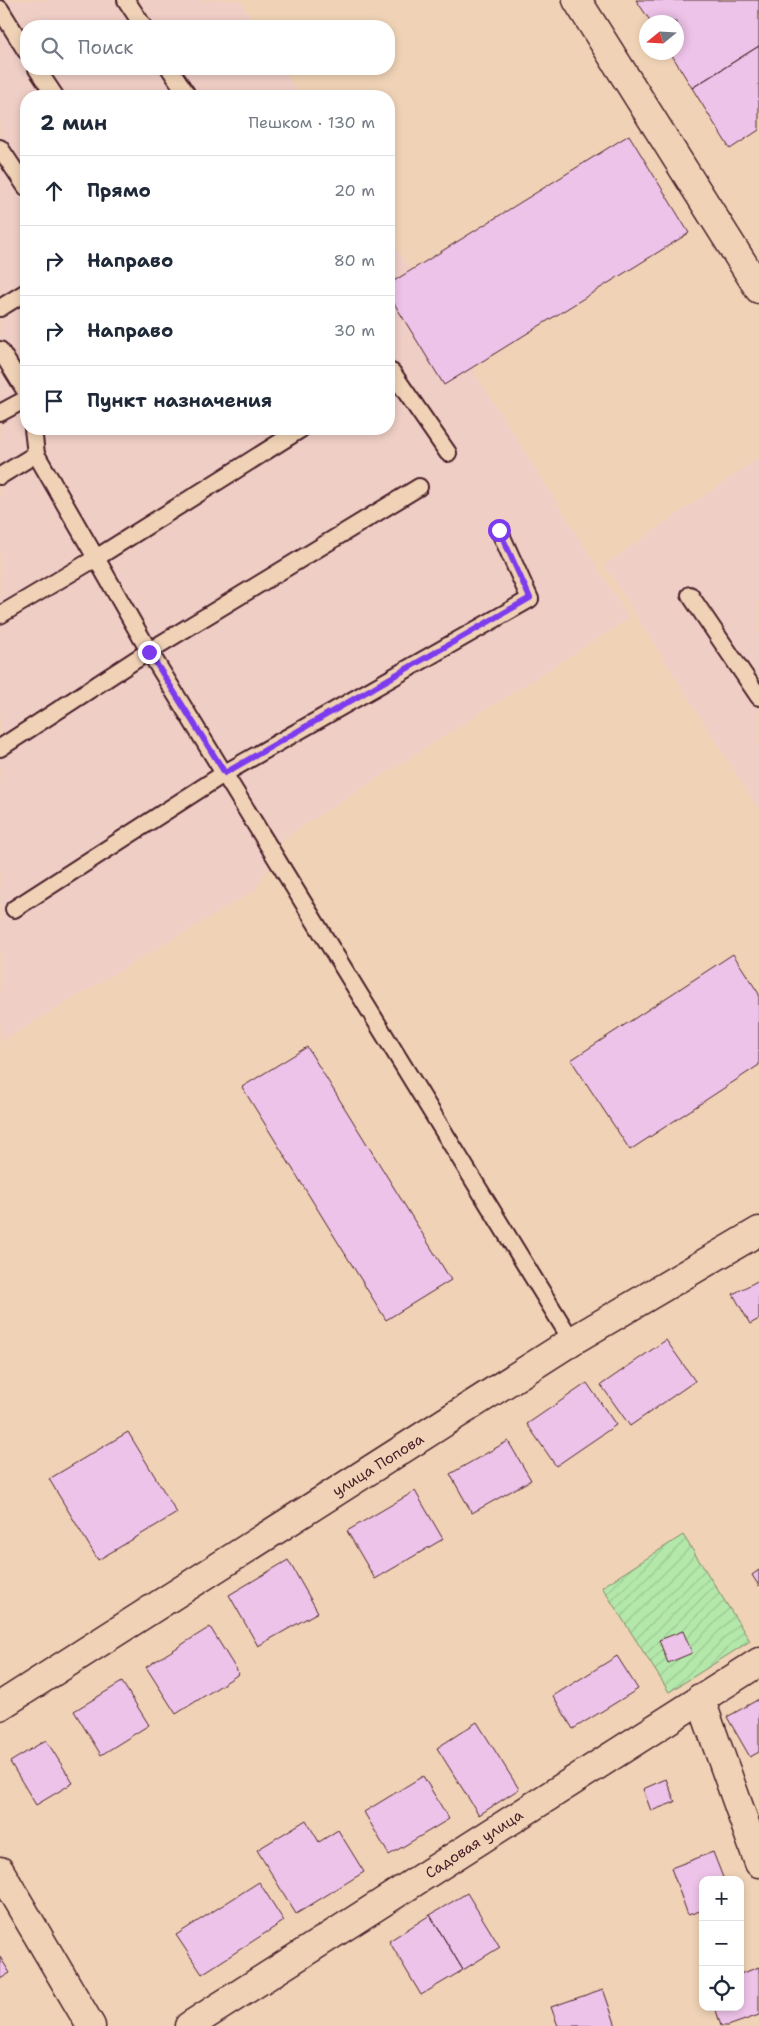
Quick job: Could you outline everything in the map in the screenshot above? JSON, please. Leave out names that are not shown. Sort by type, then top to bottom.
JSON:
[{"type":"street","points":[[577,0],[759,289]]},
{"type":"street","name":"улица Попова","points":[[0,1706],[572,1341],[759,1231]]},
{"type":"street","name":"Садовая улица","points":[[189,2026],[759,1662]]},
{"type":"street","points":[[700,1698],[759,1863]]},
{"type":"street","points":[[0,1871],[91,2026]]},
{"type":"lane","points":[[126,0],[139,20]]},
{"type":"lane","points":[[0,9],[20,41]]},
{"type":"lane","points":[[41,75],[51,90]]},
{"type":"lane","points":[[174,75],[184,90]]},
{"type":"lane","points":[[0,148],[20,178]]},
{"type":"lane","points":[[0,308],[20,296]]},
{"type":"lane","points":[[0,350],[20,382]]},
{"type":"lane","points":[[395,376],[448,453]]},
{"type":"lane","points":[[0,412],[20,402]]},
{"type":"lane","points":[[34,435],[36,454],[149,652],[572,1341]]},
{"type":"lane","points":[[0,615],[96,558],[291,435]]},
{"type":"lane","points":[[0,476],[36,454]]},
{"type":"lane","points":[[0,748],[149,652],[420,487]]},
{"type":"lane","points":[[14,909],[225,773],[530,598],[499,530]]},
{"type":"lane","points":[[690,595],[759,697]]},
{"type":"shaded area","points":[[0,0],[240,0],[252,20],[20,20],[20,75],[287,75],[296,90],[20,90],[20,435],[395,435],[395,246],[630,618],[284,838],[256,890],[0,1042]]},
{"type":"shaded area","points":[[759,457],[759,810],[604,565]]},
{"type":"green space","points":[[683,1535],[750,1641],[669,1692],[602,1587]]},
{"type":"building","points":[[636,0],[759,0],[759,46],[692,88],[675,60],[684,60],[684,15],[646,15]]},
{"type":"building","points":[[759,46],[759,130],[730,149],[692,88]]},
{"type":"building","points":[[629,135],[689,233],[444,385],[395,305],[395,280]]},
{"type":"building","points":[[733,954],[759,994],[759,1065],[630,1150],[571,1060]]},
{"type":"building","points":[[307,1047],[451,1280],[386,1320],[242,1087]]},
{"type":"building","points":[[759,1280],[759,1319],[750,1324],[733,1294]]},
{"type":"building","points":[[666,1340],[695,1381],[630,1426],[601,1385]]},
{"type":"building","points":[[587,1383],[616,1425],[556,1466],[527,1424]]},
{"type":"building","points":[[128,1432],[177,1513],[98,1560],[49,1479]]},
{"type":"building","points":[[508,1441],[531,1480],[472,1513],[450,1474]]},
{"type":"building","points":[[415,1491],[443,1539],[375,1579],[347,1531]]},
{"type":"building","points":[[288,1560],[318,1612],[258,1646],[229,1595]]},
{"type":"building","points":[[759,1570],[759,1586],[752,1575]]},
{"type":"building","points":[[210,1627],[239,1674],[176,1714],[146,1667]]},
{"type":"building","points":[[683,1631],[692,1653],[668,1663],[659,1640]]},
{"type":"building","points":[[617,1656],[638,1689],[573,1729],[553,1696]]},
{"type":"building","points":[[122,1682],[149,1725],[101,1755],[74,1711]]},
{"type":"building","points":[[759,1699],[759,1752],[750,1757],[727,1717]]},
{"type":"building","points":[[477,1722],[519,1789],[479,1815],[437,1748]]},
{"type":"building","points":[[46,1740],[73,1783],[36,1805],[10,1762]]},
{"type":"building","points":[[423,1776],[449,1819],[389,1855],[364,1812]]},
{"type":"building","points":[[666,1779],[675,1802],[651,1811],[643,1789]]},
{"type":"building","points":[[306,1820],[319,1842],[338,1830],[364,1872],[296,1914],[257,1850]]},
{"type":"building","points":[[713,1852],[722,1876],[699,1876],[699,1911],[688,1915],[671,1868]]},
{"type":"building","points":[[259,1882],[284,1921],[202,1974],[176,1935]]},
{"type":"building","points":[[467,1893],[500,1947],[463,1970],[430,1915]]},
{"type":"building","points":[[430,1915],[463,1970],[421,1995],[389,1941]]},
{"type":"building","points":[[0,1957],[10,1973],[0,1979]]},
{"type":"building","points":[[759,1967],[759,2015],[728,2026],[721,2026],[716,2011],[744,2011],[744,1973]]},
{"type":"building","points":[[603,1989],[616,2026],[558,2026],[551,2007]]},
{"type":"route","points":[[149,652],[225,773],[530,598],[499,530]]}]
